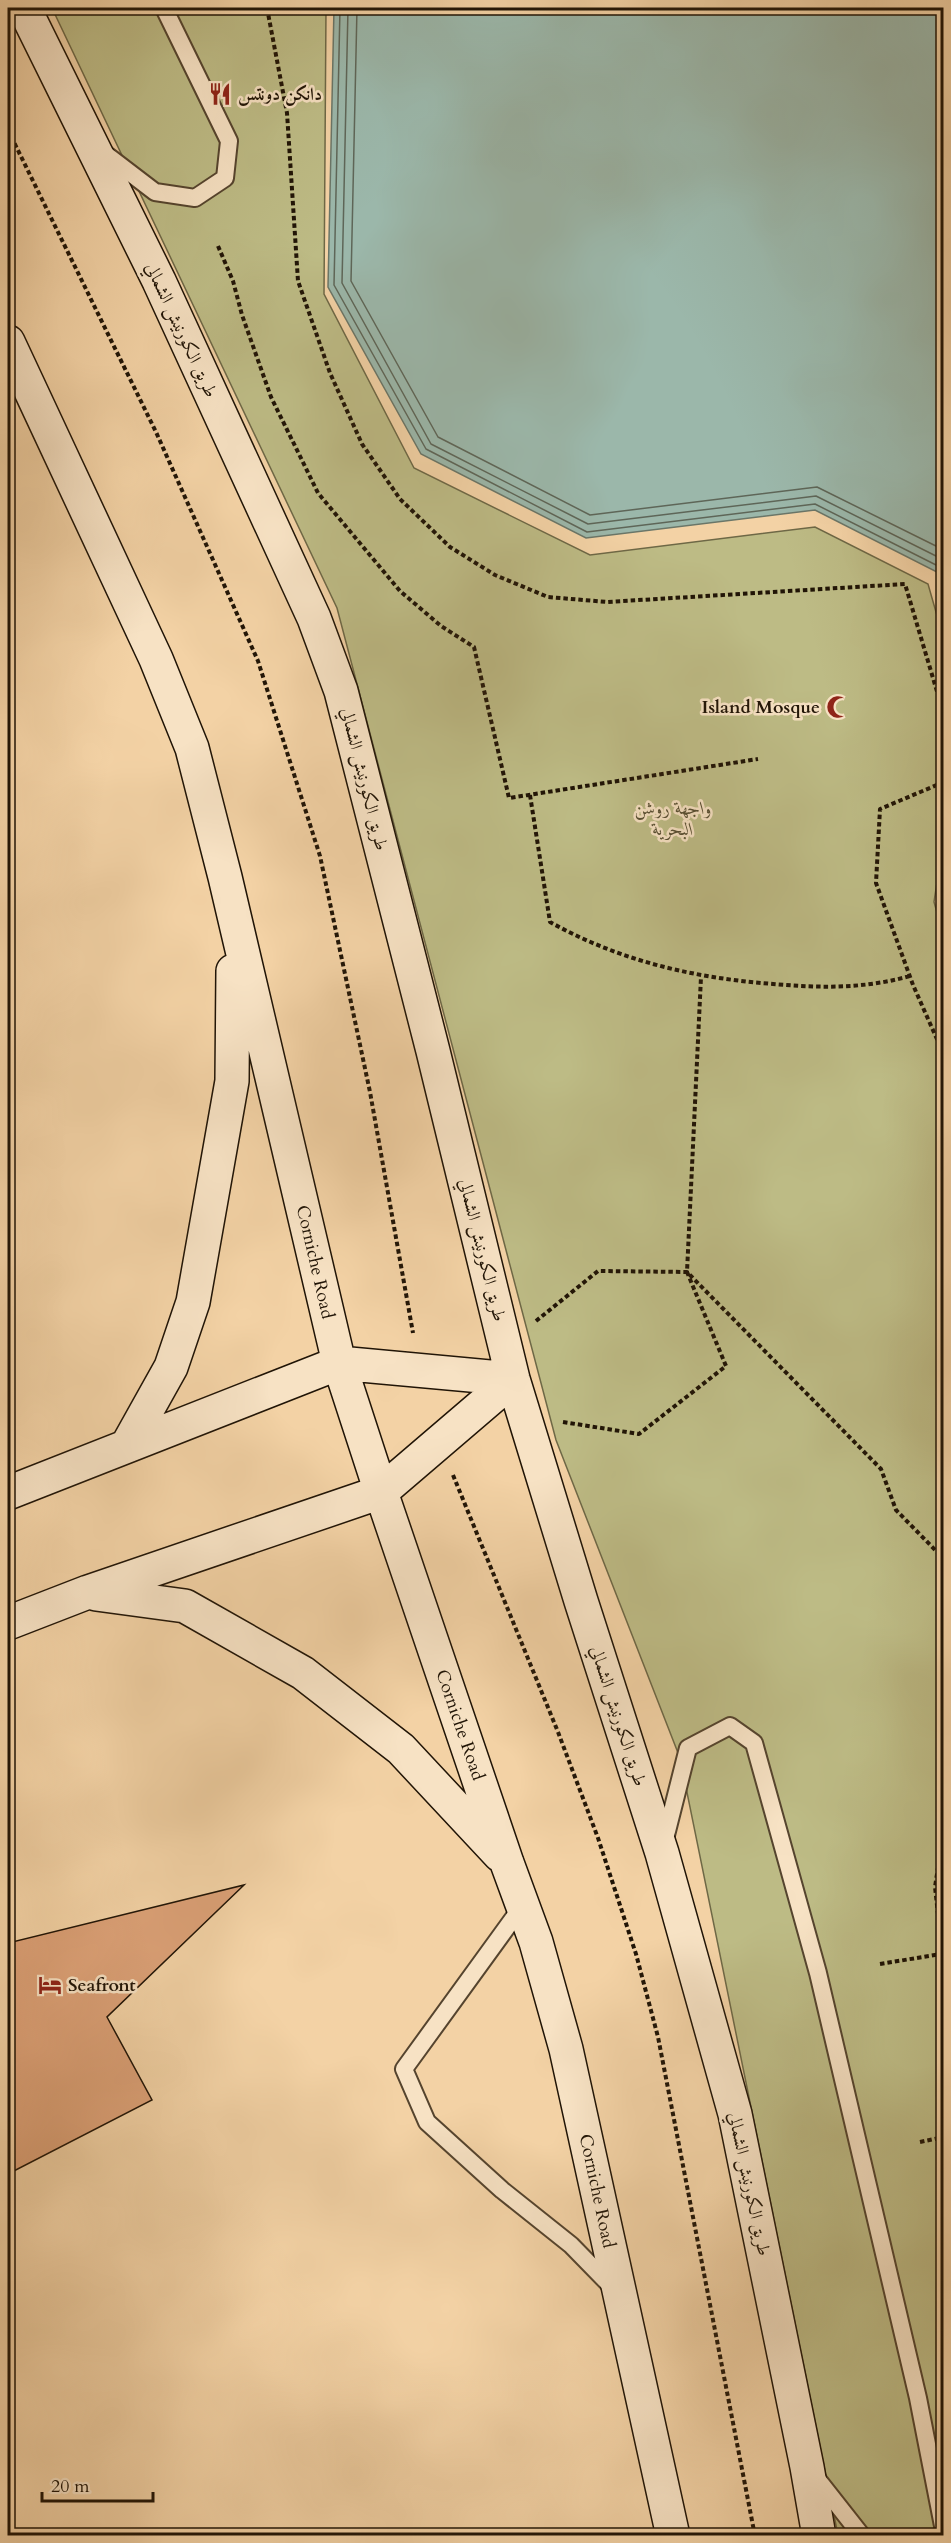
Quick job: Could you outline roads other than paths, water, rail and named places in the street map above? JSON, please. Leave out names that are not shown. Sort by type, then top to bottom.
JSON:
[{"type":"main road","name":"طريق الكورنيش الشمالي","points":[[24,8],[159,281],[314,618],[341,691],[433,1051],[513,1379],[580,1600],[662,1853],[735,2114],[819,2535]]},
{"type":"main road","points":[[8,342],[156,659],[192,748],[233,918],[232,1081],[193,1302],[171,1367],[129,1444]]},
{"type":"main road","name":"Corniche Road","points":[[233,918],[339,1363],[507,1863],[524,1904],[566,2049],[673,2535]]},
{"type":"main road","points":[[8,1493],[339,1363],[513,1379]]},
{"type":"main road","points":[[8,1623],[88,1592],[381,1492],[513,1379]]},
{"type":"main road","points":[[88,1592],[185,1606],[303,1673],[401,1749],[507,1863]]},
{"type":"lane","points":[[91,144],[155,192],[195,198],[225,178],[229,141],[164,8]]},
{"type":"lane","points":[[662,1853],[688,1748],[730,1725],[754,1743],[818,1973],[918,2398],[944,2531]]},
{"type":"lane","points":[[524,1904],[404,2069],[427,2122],[502,2190],[571,2245],[620,2295]]},
{"type":"lane","points":[[807,2466],[862,2535]]},
{"type":"water","points":[[334,8],[943,8],[943,589],[939,573],[815,510],[586,538],[421,454],[328,287]]},
{"type":"place","name":"دانكن دونتس","points":[[220,94]]},
{"type":"place","name":"Island Mosque","points":[[838,707]]},
{"type":"place","name":"Seafront","points":[[50,1985]]},
{"type":"park label","name":"واجهة روشن البحرية","points":[[673,818]]}]
